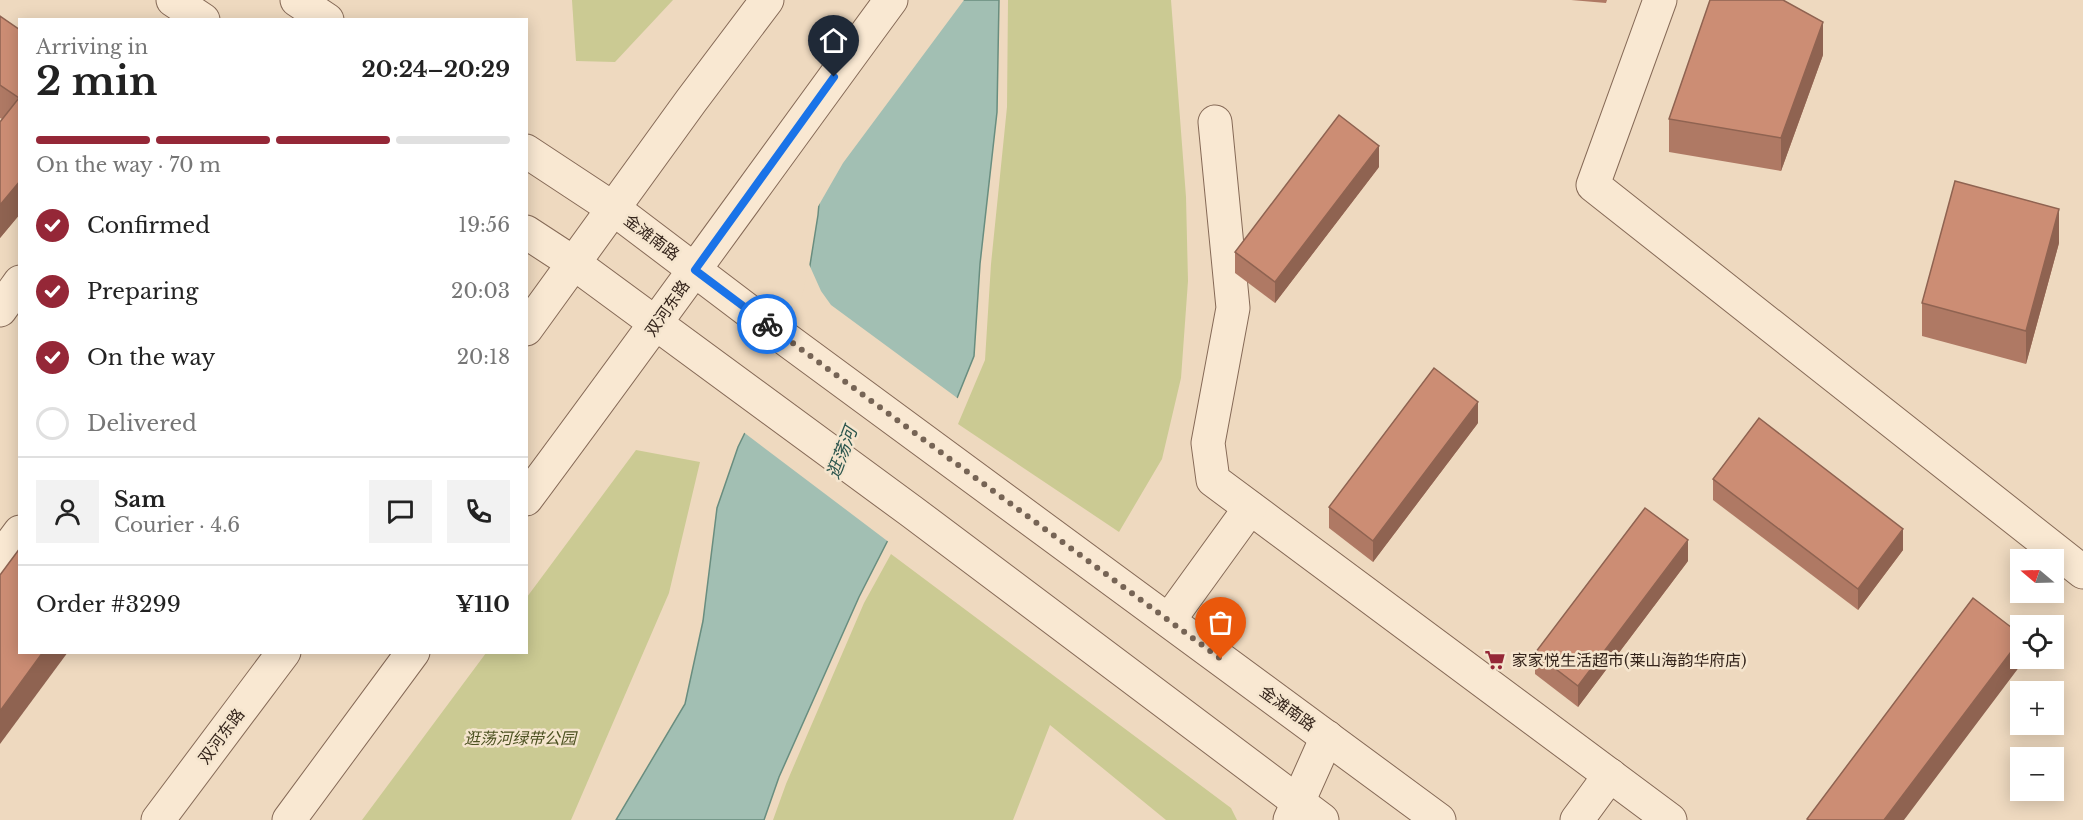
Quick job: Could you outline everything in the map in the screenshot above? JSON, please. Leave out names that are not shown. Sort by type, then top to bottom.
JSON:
[{"type":"street","points":[[173,0],[200,18]]},
{"type":"street","points":[[297,0],[324,18]]},
{"type":"street","points":[[528,326],[767,0]]},
{"type":"street","name":"双河东路","points":[[528,496],[891,0]]},
{"type":"street","points":[[1660,0],[1593,185],[2083,572]]},
{"type":"street","points":[[1215,122],[1233,308],[1208,442],[1213,480],[1610,775],[1659,817]]},
{"type":"street","name":"金滩南路","points":[[528,152],[614,209],[783,337],[940,450],[1439,820]]},
{"type":"street","points":[[528,233],[575,264],[911,511],[1303,814],[1327,737]]},
{"type":"street","points":[[0,310],[18,285]]},
{"type":"street","points":[[1168,620],[1250,508]]},
{"type":"street","points":[[0,558],[18,535]]},
{"type":"street","name":"双河东路","points":[[158,820],[282,654]]},
{"type":"street","points":[[289,820],[412,654]]},
{"type":"street","points":[[1577,820],[1610,775]]},
{"type":"green space","points":[[572,0],[673,0],[615,62],[576,61]]},
{"type":"green space","points":[[1008,0],[1171,0],[1186,197],[1188,281],[1181,378],[1162,459],[1119,532],[958,424],[985,360],[991,264],[1007,107]]},
{"type":"green space","name":"逛荡河绿带公园","points":[[636,450],[700,462],[669,593],[571,820],[362,820],[485,654],[528,654],[528,596]]},
{"type":"green space","points":[[891,554],[1231,808],[1237,820],[1166,820],[1050,725],[1013,820],[773,820],[786,784],[864,603]]},
{"type":"water","name":"逛荡河","points":[[806,0],[999,0],[997,112],[980,264],[974,356],[945,428],[859,597],[779,777],[764,820],[616,820],[685,704],[703,621],[717,508],[738,447],[794,332],[806,290],[818,215],[827,111],[814,23]]},
{"type":"pier","points":[[803,0],[964,0],[843,163],[816,210],[824,111],[811,24]]},
{"type":"pier","points":[[808,262],[821,291],[831,305],[960,400],[944,437],[890,543],[742,431],[791,331],[804,289]]},
{"type":"building","points":[[1710,0],[1783,0],[1823,22],[1781,138],[1669,119]]},
{"type":"building","points":[[0,16],[18,29],[18,97],[0,85]]},
{"type":"building","points":[[18,99],[18,183],[0,205],[0,122]]},
{"type":"building","points":[[1339,115],[1379,146],[1275,282],[1235,252]]},
{"type":"building","points":[[1955,181],[2059,209],[2026,331],[1922,303]]},
{"type":"building","points":[[1434,368],[1478,402],[1373,541],[1329,507]]},
{"type":"building","points":[[1759,418],[1903,529],[1858,589],[1713,479]]},
{"type":"building","points":[[1645,508],[1688,540],[1578,686],[1535,653]]},
{"type":"building","points":[[18,551],[18,654],[42,654],[0,711],[0,575]]},
{"type":"building","points":[[1973,598],[2010,626],[2010,653],[1884,820],[1807,819]]},
{"type":"way so far","points":[[767,324],[1221,659]]},
{"type":"place","name":"家家悦生活超市(莱山海韵华府店)","points":[[1495,660]]},
{"type":"route","points":[[767,324],[695,270],[834,77]]}]
